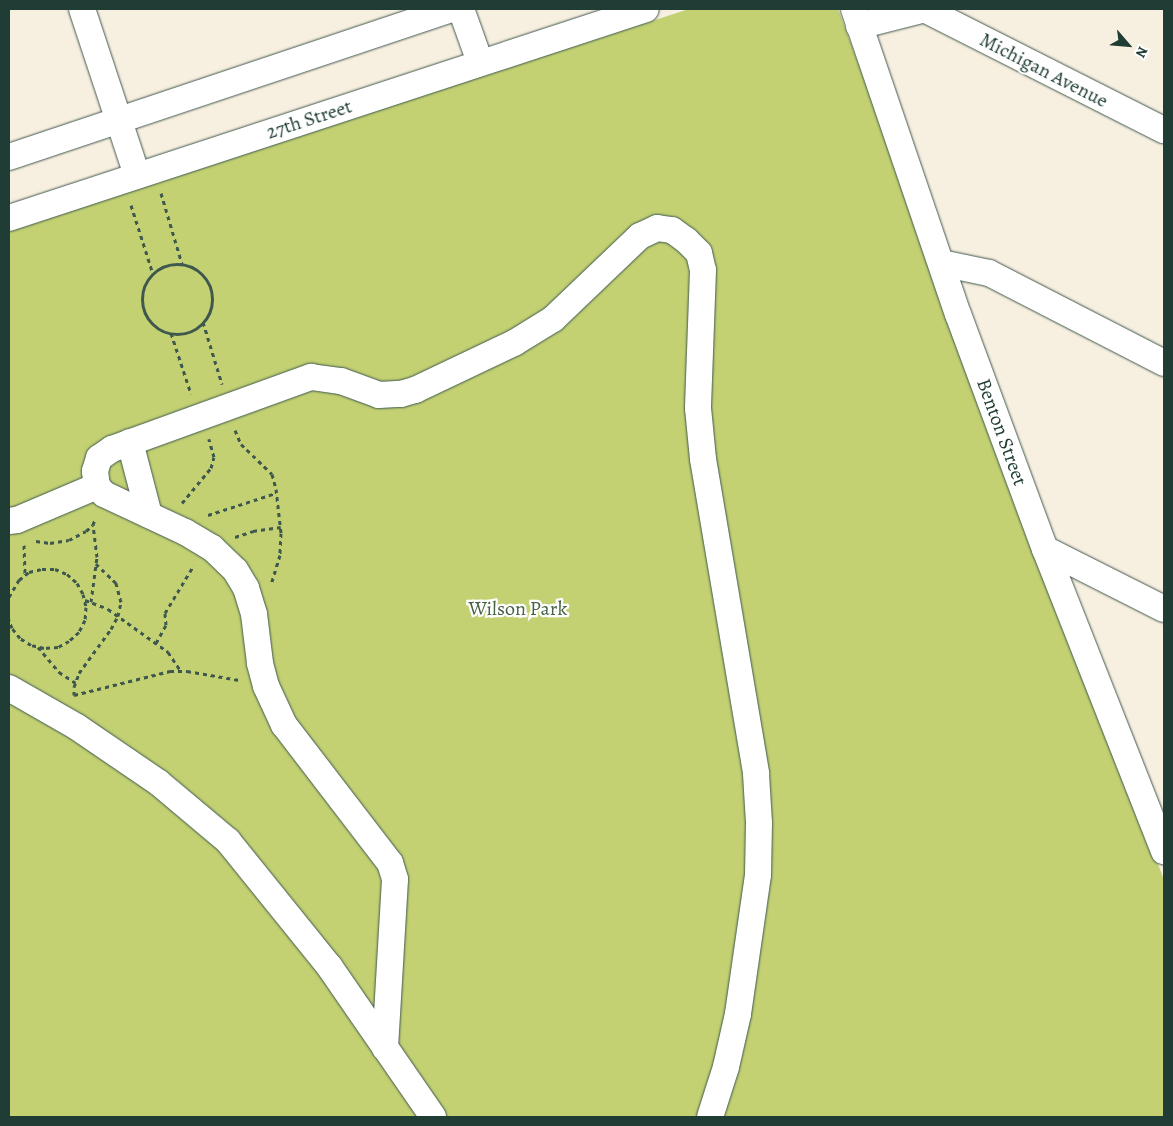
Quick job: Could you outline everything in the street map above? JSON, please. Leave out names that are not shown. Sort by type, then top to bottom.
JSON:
[{"type":"street","points":[[82,9],[138,175]]},
{"type":"street","points":[[9,157],[451,9]]},
{"type":"street","points":[[461,9],[480,62]]},
{"type":"street","name":"27th Street","points":[[9,218],[646,9]]},
{"type":"street","points":[[857,18],[924,9]]},
{"type":"street","name":"Michigan Avenue","points":[[924,9],[1164,130]]},
{"type":"street","name":"Benton Street","points":[[857,18],[941,263],[1045,549],[1164,851]]},
{"type":"street","points":[[386,1048],[395,880],[390,863],[284,725],[266,686],[260,663],[254,612],[246,588],[235,570],[207,545],[186,532],[104,494],[97,486],[95,471],[99,458],[112,449],[130,442],[310,377],[333,379],[379,395],[401,394],[415,390],[514,343],[553,319],[640,236],[657,228],[672,230],[686,240],[698,253],[703,270],[698,408],[703,459],[755,765],[759,823],[758,875],[738,1014],[726,1067],[710,1117]]},
{"type":"street","points":[[941,263],[989,273],[1164,363]]},
{"type":"street","points":[[130,442],[149,515]]},
{"type":"street","points":[[16,529],[17,520],[97,486]]},
{"type":"street","points":[[1045,549],[1164,609]]},
{"type":"street","points":[[9,688],[58,716],[159,783],[228,841],[329,966],[433,1117]]},
{"type":"path","points":[[138,175],[182,264]]},
{"type":"path","points":[[138,175],[153,274]]},
{"type":"path","points":[[170,264],[182,264],[194,268],[203,276],[209,286],[212,298],[210,310],[203,322],[187,332],[171,333],[156,327],[148,320],[142,299],[144,287],[153,274],[170,264]]},
{"type":"path","points":[[203,322],[229,406],[228,415],[241,444],[272,474],[276,492],[281,527],[280,555],[264,603],[254,612]]},
{"type":"path","points":[[171,333],[198,417],[212,444],[214,458],[212,468],[177,511]]},
{"type":"path","points":[[203,517],[276,492]]},
{"type":"path","points":[[91,602],[96,564],[93,525]]},
{"type":"path","points":[[156,643],[166,625],[165,613],[207,545],[253,531],[281,527]]},
{"type":"path","points":[[16,529],[24,576]]},
{"type":"path","points":[[58,716],[74,695],[79,673],[118,616],[121,602],[116,583],[96,564]]},
{"type":"path","points":[[9,597],[15,585],[24,576],[42,569],[61,572],[77,583],[85,600],[85,620],[79,632],[69,641],[58,646],[38,647]]},
{"type":"path","points":[[85,600],[108,609],[156,643],[168,652],[181,671]]},
{"type":"path","points":[[9,620],[12,628],[20,638],[38,647],[59,672],[76,683]]},
{"type":"path","points":[[74,695],[170,671],[181,671],[266,686]]},
{"type":"green space","name":"Wilson Park","points":[[689,9],[838,9],[1164,880],[1164,1117],[9,1117],[9,230]]}]
